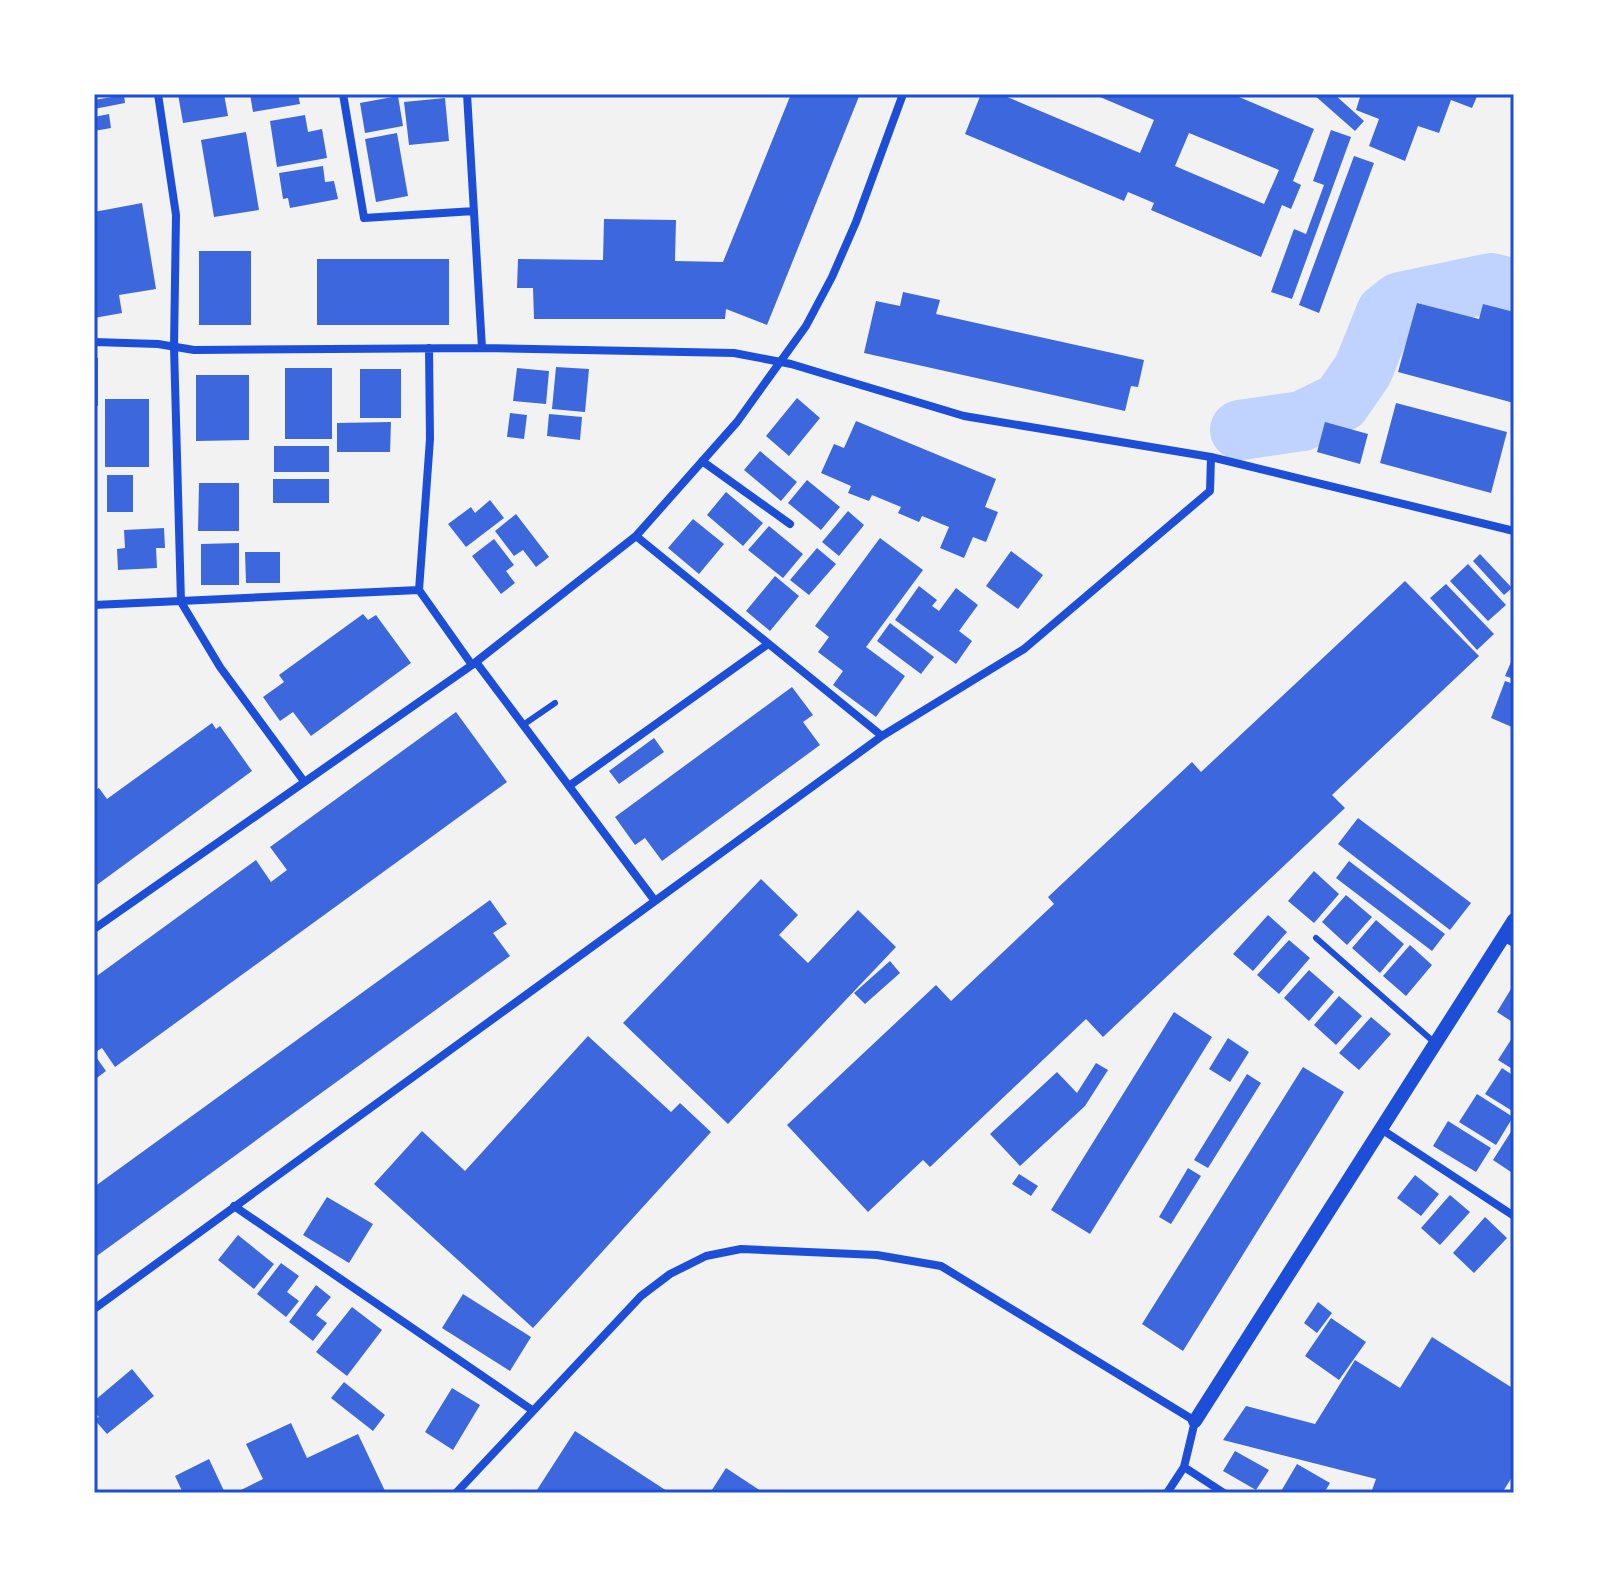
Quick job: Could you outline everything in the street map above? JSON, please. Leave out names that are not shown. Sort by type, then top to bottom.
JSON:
[{"type":"street","points":[[158,94],[176,215],[174,347],[181,602],[220,667],[303,780]]},
{"type":"street","points":[[343,94],[364,218],[474,211]]},
{"type":"street","points":[[467,94],[482,348]]},
{"type":"street","points":[[94,929],[474,663],[636,536],[737,422],[806,326],[856,222],[903,94]]},
{"type":"street","points":[[94,342],[158,344],[194,350],[482,348],[734,353],[780,362],[964,416],[1211,457],[1514,531]]},
{"type":"street","points":[[429,348],[430,439],[419,590],[655,901]]},
{"type":"street","points":[[94,1309],[882,736],[1024,649],[1210,491],[1211,457]]},
{"type":"street","points":[[702,461],[790,524]]},
{"type":"street","points":[[636,536],[882,736]]},
{"type":"street","points":[[94,605],[419,590]]},
{"type":"street","points":[[569,786],[768,644]]},
{"type":"street","points":[[1167,1493],[1184,1467],[1195,1421],[1435,1043],[1509,940],[1514,920]]},
{"type":"street","points":[[1381,1129],[1514,1216]]},
{"type":"street","points":[[234,1206],[532,1410]]},
{"type":"street","points":[[456,1493],[641,1296],[670,1274],[706,1256],[741,1249],[877,1255],[941,1266],[1195,1421]]},
{"type":"street","points":[[1184,1467],[1224,1493]]},
{"type":"lane","points":[[523,725],[555,703]]},
{"type":"lane","points":[[1316,938],[1435,1043]]},
{"type":"building","points":[[178,94],[224,94],[228,116],[183,123]]},
{"type":"building","points":[[250,94],[298,94],[300,104],[253,112]]},
{"type":"building","points":[[791,94],[860,94],[767,325],[726,309],[725,319],[534,319],[533,288],[517,288],[518,259],[603,260],[604,219],[676,220],[675,261],[723,262]]},
{"type":"building","points":[[981,94],[1000,94],[1140,153],[1154,120],[1093,94],[1232,94],[1314,129],[1293,181],[1301,185],[1291,209],[1282,205],[1261,257],[1151,210],[1154,203],[1128,192],[1124,201],[965,134]],"holes":[[[1189,133],[1279,170],[1264,204],[1175,166]]]},
{"type":"building","points":[[1313,94],[1334,94],[1364,121],[1355,131]]},
{"type":"building","points":[[1361,94],[1478,94],[1472,108],[1451,100],[1439,133],[1418,126],[1405,161],[1369,146],[1379,119],[1356,110]]},
{"type":"building","points":[[124,95],[125,103],[94,109],[94,100]]},
{"type":"building","points":[[398,96],[403,126],[365,133],[360,103]]},
{"type":"building","points":[[445,98],[449,141],[409,145],[404,102]]},
{"type":"building","points":[[109,114],[111,128],[94,131],[94,117]]},
{"type":"building","points":[[305,115],[308,132],[322,129],[327,158],[277,167],[270,121]]},
{"type":"building","points":[[1331,130],[1351,137],[1292,299],[1271,292],[1294,229],[1306,234],[1324,185],[1313,181]]},
{"type":"building","points":[[246,132],[259,210],[214,217],[201,140]]},
{"type":"building","points":[[397,133],[408,196],[376,202],[365,139]]},
{"type":"building","points":[[1354,156],[1374,163],[1319,313],[1299,305]]},
{"type":"building","points":[[323,166],[325,182],[334,181],[338,199],[290,208],[288,198],[283,199],[279,173]]},
{"type":"building","points":[[142,203],[156,289],[119,295],[122,313],[94,318],[94,212]]},
{"type":"building","points":[[199,251],[251,251],[251,325],[199,325]]},
{"type":"building","points":[[317,259],[449,259],[449,325],[317,325]]},
{"type":"building","points":[[903,292],[940,300],[936,314],[1144,360],[1138,387],[1131,386],[1125,411],[864,353],[876,301],[900,306]]},
{"type":"building","points":[[1417,303],[1479,319],[1483,304],[1514,312],[1514,403],[1398,372]]},
{"type":"building","points":[[94,358],[98,358],[98,406],[94,406]]},
{"type":"building","points":[[556,367],[589,369],[585,412],[552,409]]},
{"type":"building","points":[[285,368],[332,368],[332,439],[285,439]]},
{"type":"building","points":[[517,368],[549,371],[546,404],[513,401]]},
{"type":"building","points":[[360,369],[401,369],[401,418],[360,418]]},
{"type":"building","points":[[196,375],[249,375],[249,440],[196,441]]},
{"type":"building","points":[[797,398],[820,418],[789,456],[766,436]]},
{"type":"building","points":[[105,399],[149,399],[149,467],[105,467]]},
{"type":"building","points":[[1396,403],[1507,432],[1491,493],[1380,463]]},
{"type":"building","points":[[510,413],[527,415],[524,439],[507,437]]},
{"type":"building","points":[[549,414],[582,417],[580,440],[547,436]]},
{"type":"building","points":[[856,421],[996,479],[985,507],[998,512],[986,542],[973,537],[964,558],[940,548],[949,527],[922,516],[919,522],[898,513],[901,507],[872,495],[869,501],[848,493],[851,486],[821,473],[834,444],[844,448]]},
{"type":"building","points":[[391,422],[390,452],[337,452],[337,423]]},
{"type":"building","points":[[1325,422],[1368,434],[1360,464],[1317,452]]},
{"type":"building","points":[[274,446],[329,446],[329,472],[274,472]]},
{"type":"building","points":[[760,451],[797,482],[781,501],[744,470]]},
{"type":"building","points":[[107,475],[133,475],[133,512],[107,512]]},
{"type":"building","points":[[273,479],[329,479],[329,503],[273,503]]},
{"type":"building","points":[[807,480],[840,507],[821,530],[788,503]]},
{"type":"building","points":[[199,483],[239,483],[239,531],[198,531]]},
{"type":"building","points":[[726,492],[763,523],[743,546],[707,515]]},
{"type":"building","points":[[490,500],[504,518],[466,547],[448,524],[471,507],[475,513]]},
{"type":"building","points":[[848,511],[864,525],[839,556],[822,542]]},
{"type":"building","points":[[516,514],[549,557],[536,567],[523,550],[514,556],[495,531]]},
{"type":"building","points":[[693,519],[724,544],[699,574],[668,548]]},
{"type":"building","points":[[769,526],[803,554],[783,578],[748,550]]},
{"type":"building","points":[[164,528],[165,548],[156,548],[157,568],[118,570],[117,549],[125,548],[124,530]]},
{"type":"building","points":[[880,538],[923,570],[866,647],[905,676],[876,717],[833,685],[843,671],[818,652],[829,637],[815,626]]},
{"type":"building","points":[[494,539],[514,565],[506,571],[515,583],[501,594],[472,556]]},
{"type":"building","points":[[239,543],[239,585],[201,585],[201,544]]},
{"type":"building","points":[[817,548],[836,564],[809,595],[790,580]]},
{"type":"building","points":[[1011,551],[1043,575],[1018,609],[986,586]]},
{"type":"building","points":[[245,552],[280,552],[280,583],[246,583]]},
{"type":"building","points":[[1480,554],[1512,588],[1504,595],[1473,561]]},
{"type":"building","points":[[1468,564],[1506,605],[1488,621],[1450,581]]},
{"type":"building","points":[[775,576],[799,596],[770,631],[746,611]]},
{"type":"building","points":[[1405,581],[1479,656],[1332,795],[1345,808],[1103,1037],[1086,1019],[930,1167],[923,1160],[868,1212],[787,1125],[936,985],[951,1001],[1054,904],[1048,897],[1192,762],[1201,772]]},
{"type":"building","points":[[1446,584],[1494,634],[1477,650],[1430,598]]},
{"type":"building","points":[[919,586],[937,600],[932,606],[939,611],[956,588],[978,605],[959,631],[972,641],[956,664],[895,620]]},
{"type":"building","points":[[363,614],[368,620],[376,615],[411,663],[311,736],[293,712],[280,721],[263,697],[284,682],[279,675]]},
{"type":"building","points":[[890,623],[934,657],[921,674],[877,641]]},
{"type":"building","points":[[1514,655],[1514,679],[1505,676]]},
{"type":"building","points":[[1505,681],[1514,684],[1512,727],[1491,718]]},
{"type":"building","points":[[792,687],[813,715],[803,722],[820,745],[662,861],[645,838],[635,845],[615,817]]},
{"type":"building","points":[[456,712],[507,782],[115,1067],[102,1048],[94,1053],[94,978],[256,860],[271,882],[287,870],[270,847]]},
{"type":"building","points":[[212,723],[216,729],[220,726],[252,771],[94,887],[94,791],[99,788],[107,799]]},
{"type":"building","points":[[654,738],[664,752],[619,784],[609,771]]},
{"type":"building","points":[[1358,818],[1471,903],[1450,930],[1338,844]]},
{"type":"building","points":[[1349,861],[1445,934],[1432,951],[1336,878]]},
{"type":"building","points":[[1314,871],[1339,894],[1314,923],[1288,901]]},
{"type":"building","points":[[761,879],[798,915],[779,935],[808,963],[858,910],[896,947],[728,1124],[623,1023]]},
{"type":"building","points":[[1346,895],[1372,917],[1347,945],[1322,922]]},
{"type":"building","points":[[490,900],[507,924],[493,933],[510,956],[94,1258],[94,1187]]},
{"type":"building","points":[[1268,915],[1287,932],[1253,971],[1233,954]]},
{"type":"building","points":[[1376,920],[1404,944],[1380,973],[1352,948]]},
{"type":"building","points":[[1289,940],[1310,958],[1279,994],[1257,975]]},
{"type":"building","points":[[1410,945],[1432,965],[1406,996],[1383,976]]},
{"type":"building","points":[[890,961],[900,973],[865,1004],[854,993]]},
{"type":"building","points":[[1309,970],[1334,992],[1309,1021],[1284,998]]},
{"type":"building","points":[[1514,984],[1514,1023],[1497,1012]]},
{"type":"building","points":[[1339,996],[1362,1016],[1336,1045],[1314,1025]]},
{"type":"building","points":[[1174,1012],[1212,1037],[1090,1234],[1051,1210]]},
{"type":"building","points":[[1371,1017],[1391,1034],[1359,1070],[1339,1053]]},
{"type":"building","points":[[1514,1035],[1514,1070],[1498,1060]]},
{"type":"building","points":[[588,1036],[671,1112],[680,1103],[711,1132],[533,1328],[374,1184],[422,1131],[465,1171]]},
{"type":"building","points":[[1228,1038],[1249,1052],[1230,1082],[1209,1069]]},
{"type":"building","points":[[94,1054],[106,1071],[94,1080]]},
{"type":"building","points":[[1096,1063],[1108,1070],[1085,1106],[1020,1166],[990,1134],[1057,1072],[1077,1093]]},
{"type":"building","points":[[1303,1067],[1344,1092],[1183,1351],[1142,1324]]},
{"type":"building","points":[[1502,1068],[1514,1076],[1514,1112],[1485,1094]]},
{"type":"building","points":[[1247,1074],[1261,1083],[1208,1168],[1194,1160]]},
{"type":"building","points":[[1477,1094],[1513,1117],[1496,1145],[1459,1122]]},
{"type":"building","points":[[1448,1121],[1491,1148],[1476,1172],[1433,1146]]},
{"type":"building","points":[[1514,1127],[1514,1174],[1493,1160]]},
{"type":"building","points":[[1188,1168],[1201,1176],[1171,1224],[1159,1217]]},
{"type":"building","points":[[1019,1174],[1038,1186],[1031,1196],[1012,1184]]},
{"type":"building","points":[[1415,1175],[1439,1194],[1421,1216],[1397,1198]]},
{"type":"building","points":[[1450,1195],[1470,1212],[1440,1245],[1421,1228]]},
{"type":"building","points":[[327,1197],[373,1224],[349,1263],[303,1235]]},
{"type":"building","points":[[1485,1217],[1507,1238],[1474,1273],[1453,1253]]},
{"type":"building","points":[[238,1235],[274,1264],[254,1289],[218,1260]]},
{"type":"building","points":[[281,1263],[299,1276],[287,1292],[299,1301],[286,1317],[257,1294]]},
{"type":"building","points":[[316,1285],[331,1297],[316,1315],[327,1323],[313,1341],[289,1322]]},
{"type":"building","points":[[463,1294],[531,1337],[510,1371],[442,1328]]},
{"type":"building","points":[[1318,1302],[1332,1313],[1317,1333],[1304,1323]]},
{"type":"building","points":[[352,1307],[382,1330],[347,1376],[316,1352]]},
{"type":"building","points":[[1331,1318],[1366,1342],[1339,1380],[1305,1356]]},
{"type":"building","points":[[1432,1337],[1514,1389],[1514,1474],[1502,1493],[1371,1493],[1376,1479],[1223,1440],[1246,1406],[1315,1424],[1355,1360],[1400,1388]]},
{"type":"building","points":[[132,1369],[154,1396],[107,1434],[94,1419],[99,1417],[94,1412],[94,1401]]},
{"type":"building","points":[[344,1382],[385,1415],[373,1431],[331,1398]]},
{"type":"building","points":[[452,1388],[480,1405],[453,1450],[425,1432]]},
{"type":"building","points":[[291,1423],[307,1458],[358,1434],[386,1493],[235,1493],[263,1479],[246,1444]]},
{"type":"building","points":[[575,1431],[670,1493],[535,1493]]},
{"type":"building","points":[[1235,1451],[1269,1470],[1256,1490],[1223,1471]]},
{"type":"building","points":[[209,1459],[225,1493],[183,1493],[175,1476]]},
{"type":"building","points":[[1297,1464],[1330,1483],[1324,1493],[1280,1493]]},
{"type":"building","points":[[726,1468],[764,1493],[710,1493]]},
{"type":"waterway","points":[[1240,430],[1302,421],[1341,402],[1363,370],[1386,313],[1400,302],[1491,283],[1514,289]]}]
